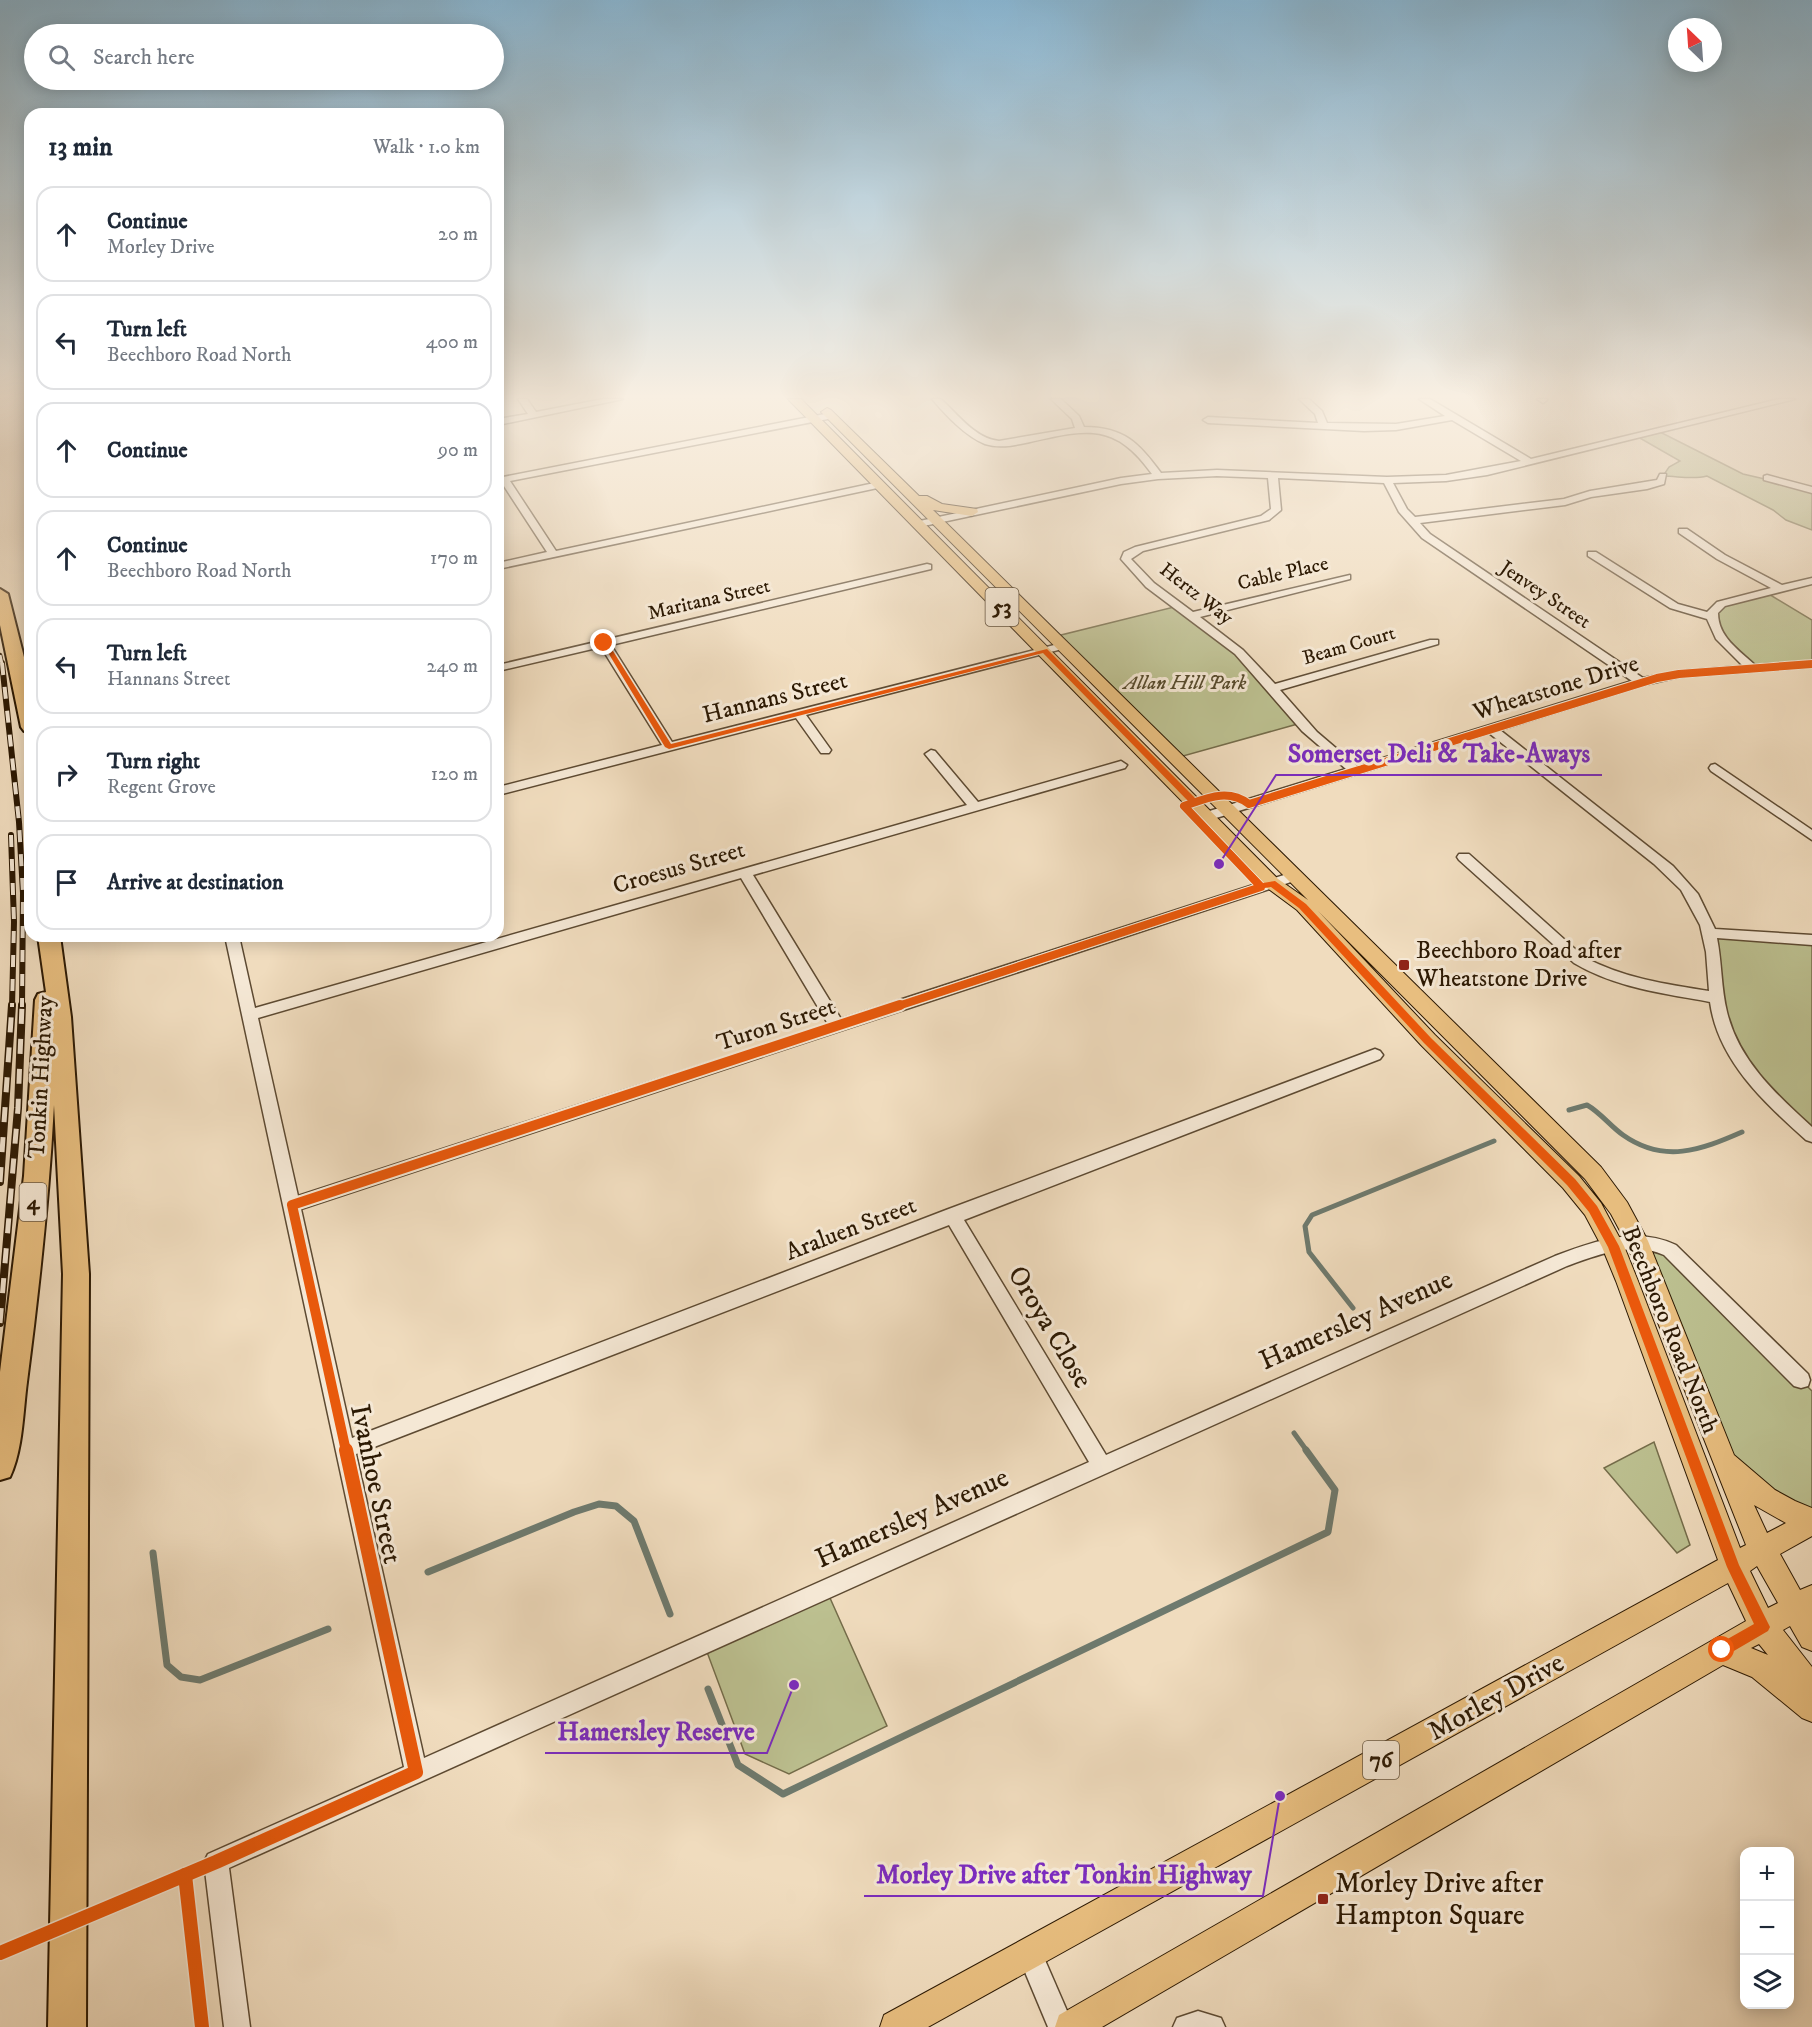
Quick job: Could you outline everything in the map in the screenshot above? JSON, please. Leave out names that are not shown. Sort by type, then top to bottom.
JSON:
[{"type":"highway","points":[[0,594],[17,658],[24,696]]},
{"type":"highway","name":"Tonkin Highway","points":[[0,1467],[21,1319],[38,1156],[48,942]]},
{"type":"highway","points":[[49,942],[60,1017],[76,1274],[67,2027]]},
{"type":"main road","name":"Beechboro Road North","points":[[888,494],[1044,650],[1218,813],[1295,876],[1593,1173],[1619,1208],[1637,1241],[1722,1459],[1762,1551],[1804,1602],[1812,1637]]},
{"type":"main road","name":"Beechboro Road North","points":[[911,494],[1062,646],[1218,813],[1272,883],[1303,906],[1428,1040],[1571,1182],[1593,1209],[1613,1246],[1734,1567],[1763,1627],[1812,1690]]},
{"type":"main road","points":[[913,494],[939,508],[973,514]]},
{"type":"main road","points":[[960,543],[962,527],[973,514]]},
{"type":"main road","points":[[1722,1459],[1752,1489],[1778,1507],[1812,1521]]},
{"type":"main road","name":"Morley Drive","points":[[896,2027],[1734,1567],[1812,1521]]},
{"type":"main road","points":[[1071,2027],[1804,1602]]},
{"type":"main road","points":[[1722,1650],[1762,1666],[1812,1708]]},
{"type":"street","points":[[511,494],[553,554]]},
{"type":"street","points":[[504,565],[838,494]]},
{"type":"street","points":[[922,526],[1066,494]]},
{"type":"street","name":"Hertz Way","points":[[1275,494],[1276,510],[1266,518],[1139,549],[1128,554],[1126,559],[1172,602],[1194,615],[1239,652],[1274,688],[1301,723],[1355,770]]},
{"type":"street","name":"Jenvey Street","points":[[1394,494],[1411,521],[1436,543],[1641,682]]},
{"type":"street","points":[[1411,521],[1565,502],[1593,494]]},
{"type":"street","points":[[1683,531],[1721,557],[1780,589]]},
{"type":"street","points":[[1592,554],[1674,606],[1712,617]]},
{"type":"street","name":"Maritana Street","points":[[504,667],[927,567]]},
{"type":"street","name":"Cable Place","points":[[1194,615],[1346,577]]},
{"type":"street","points":[[1752,668],[1717,634],[1712,622],[1713,612],[1721,604],[1812,581]]},
{"type":"street","name":"Beam Court","points":[[1274,688],[1434,642]]},
{"type":"street","points":[[604,643],[669,747]]},
{"type":"street","name":"Hannans Street","points":[[504,789],[1062,646]]},
{"type":"street","name":"Wheatstone Drive","points":[[1218,813],[1641,682],[1679,674],[1812,664]]},
{"type":"street","points":[[799,714],[825,750]]},
{"type":"street","points":[[1491,729],[1672,873],[1692,895],[1714,948],[1718,998],[1726,1030],[1744,1065],[1768,1095],[1812,1136]]},
{"type":"street","points":[[931,754],[975,807]]},
{"type":"street","name":"Croesus Street","points":[[250,1015],[1121,765]]},
{"type":"street","points":[[1715,768],[1812,836]]},
{"type":"street","points":[[1464,858],[1579,960],[1594,969],[1630,981],[1718,998]]},
{"type":"street","points":[[745,873],[837,1026]]},
{"type":"street","name":"Turon Street","points":[[292,1205],[1295,876]]},
{"type":"street","points":[[1709,933],[1812,940]]},
{"type":"street","name":"Ivanhoe Street","points":[[233,942],[416,1772]]},
{"type":"street","name":"Araluen Street","points":[[345,1449],[1375,1055]]},
{"type":"street","name":"Oroya Close","points":[[952,1215],[1102,1466]]},
{"type":"street","points":[[1637,1241],[1650,1241],[1670,1250],[1801,1380]]},
{"type":"street","name":"Hamersley Avenue","points":[[237,2027],[216,1862],[1561,1261],[1588,1251],[1637,1241]]},
{"type":"street","points":[[1029,1953],[1061,2027]]},
{"type":"street","points":[[1186,2027],[1198,2024],[1212,2027]]},
{"type":"green space","points":[[1741,494],[1812,494],[1812,530],[1786,520],[1773,510]]},
{"type":"green space","points":[[1767,593],[1812,620],[1812,664],[1752,668],[1717,634],[1716,608]]},
{"type":"green space","name":"Allan Hill Park","points":[[1178,606],[1217,632],[1301,723],[1176,758],[1053,637]]},
{"type":"green space","points":[[1709,933],[1812,940],[1812,1136],[1733,1045]]},
{"type":"green space","points":[[1637,1241],[1670,1250],[1812,1391],[1812,1520],[1739,1474]]},
{"type":"green space","points":[[1654,1442],[1690,1545],[1677,1553],[1604,1468]]},
{"type":"green space","points":[[826,1589],[887,1726],[789,1774],[745,1754],[704,1644]]},
{"type":"waterway","points":[[1569,1110],[1587,1105],[1623,1135],[1638,1144],[1668,1152],[1697,1149],[1742,1132]]},
{"type":"waterway","points":[[1353,1308],[1309,1252],[1305,1226],[1312,1215],[1494,1141]]},
{"type":"waterway","points":[[1294,1433],[1307,1451]]},
{"type":"waterway","points":[[708,1689],[738,1765],[783,1794],[1328,1532],[1335,1490],[1306,1450]]},
{"type":"waterway","points":[[428,1572],[574,1512],[599,1504],[616,1506],[634,1521],[670,1614]]},
{"type":"waterway","points":[[153,1553],[167,1665],[181,1677],[200,1680],[328,1629]]},
{"type":"railway","points":[[0,655],[2,664]]},
{"type":"railway","points":[[2,663],[19,822],[23,893],[22,1007]]},
{"type":"railway","points":[[11,835],[14,922],[12,1007]]},
{"type":"railway","points":[[0,1182],[12,1005]]},
{"type":"railway","points":[[0,1323],[18,1108],[22,1005]]},
{"type":"cycle path","points":[[0,1953],[216,1862],[416,1772],[292,1205],[1261,887],[1184,806],[1209,797],[1234,795],[1249,804],[1657,678],[1679,674],[1812,664]]},
{"type":"cycle path","points":[[185,1875],[202,2027]]},
{"type":"place","name":"Somerset Deli & Take-Aways","points":[[1219,864]]},
{"type":"place","name":"Beechboro Road after Wheatstone Drive","points":[[1404,965]]},
{"type":"place","name":"Hamersley Reserve","points":[[794,1685]]},
{"type":"place","name":"Morley Drive after Tonkin Highway","points":[[1280,1796]]},
{"type":"place","name":"Morley Drive after Hampton Square","points":[[1323,1899]]},
{"type":"route","points":[[604,643],[669,747],[1044,650],[1195,803],[1184,806],[1261,887],[1272,883],[1303,906],[1428,1040],[1571,1182],[1593,1209],[1613,1246],[1734,1567],[1763,1627],[1722,1650]]}]
